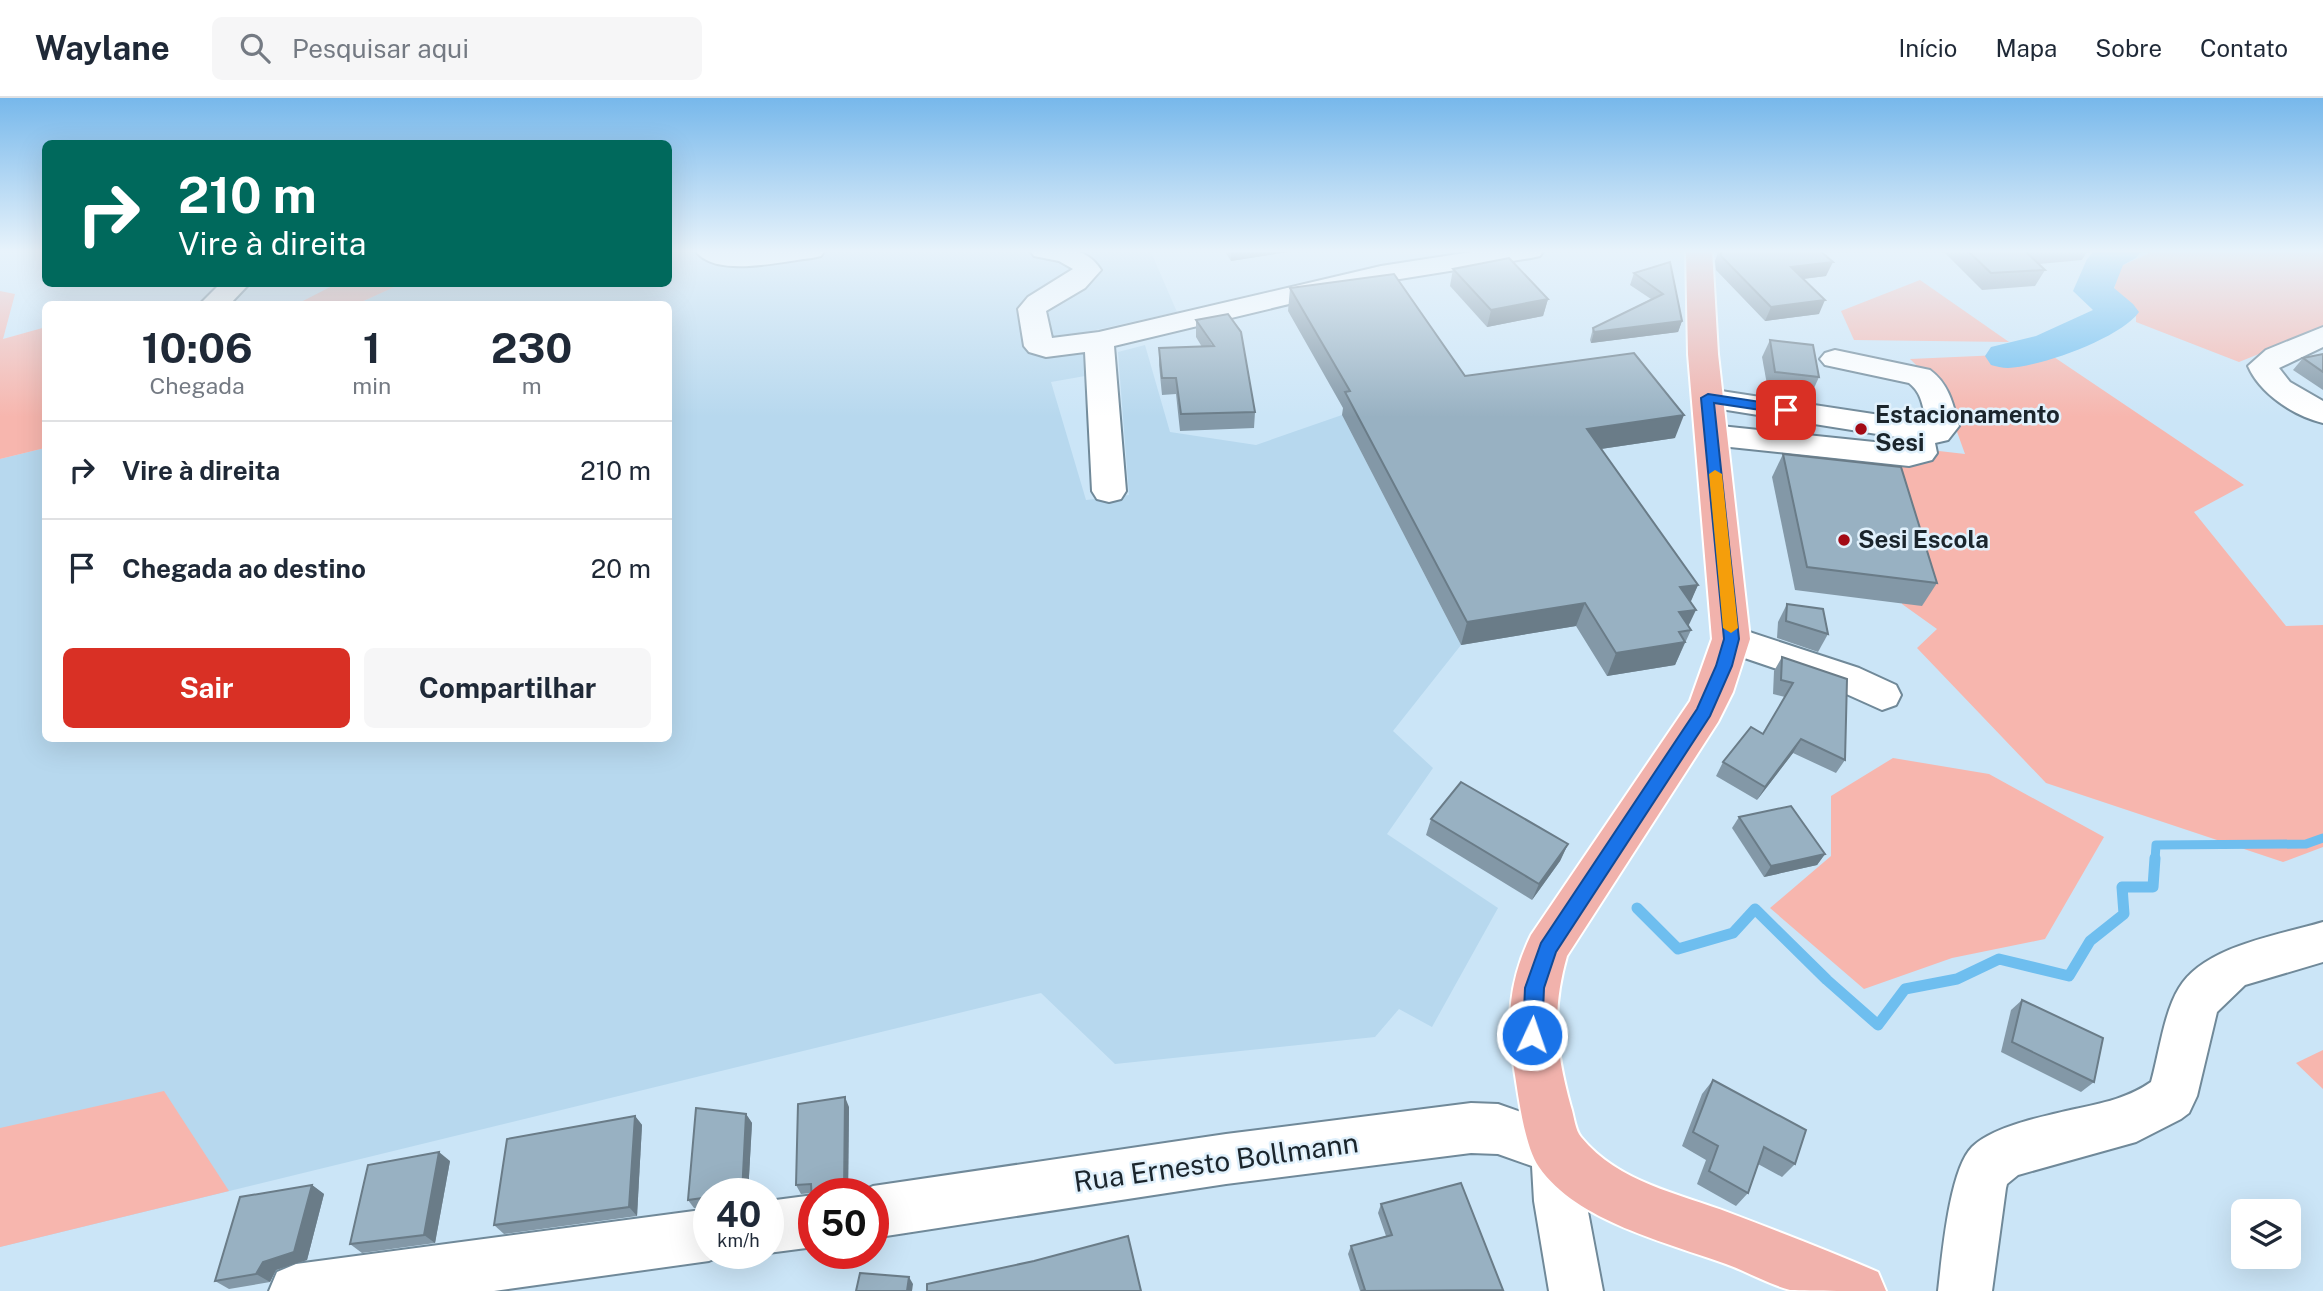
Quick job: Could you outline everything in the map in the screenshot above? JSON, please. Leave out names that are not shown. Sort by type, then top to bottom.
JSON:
[{"type":"main road","points":[[1701,306],[1703,354],[1731,639],[1719,679],[1704,711],[1547,949],[1535,988],[1532,1035],[1557,1149],[1577,1169],[1604,1188],[1651,1213],[1727,1238],[1858,1291]]},
{"type":"street","points":[[1035,306],[1032,309],[1039,346],[1046,348],[1099,341],[1248,306]]},
{"type":"street","points":[[2323,336],[2267,360],[2263,366],[2265,372],[2280,387],[2323,414]]},
{"type":"street","points":[[1099,341],[1109,491]]},
{"type":"street","points":[[1709,416],[1937,433],[1943,426],[1932,386],[1927,380],[1919,376],[1835,359]]},
{"type":"street","points":[[1731,639],[1846,678],[1882,695]]},
{"type":"street","points":[[1965,1291],[1981,1183],[1989,1166],[2013,1151],[2135,1118],[2158,1106],[2172,1096],[2196,1001],[2231,969],[2323,942]]},
{"type":"street","name":"Rua Ernesto Bollmann","points":[[889,1210],[1226,1159],[1471,1128],[1498,1129],[1557,1149]]},
{"type":"street","points":[[1557,1149],[1560,1201],[1576,1291]]},
{"type":"street","points":[[296,1291],[693,1237]]},
{"type":"shaded area","points":[[0,306],[12,306],[3,339],[42,328],[42,449],[0,459]]},
{"type":"shaded area","points":[[672,306],[1174,306],[1177,312],[1082,333],[1102,373],[1051,382],[1086,500],[1129,495],[1118,352],[1145,345],[1170,432],[1256,445],[1342,415],[1461,645],[1393,731],[1433,768],[1387,834],[1498,908],[1432,1027],[1399,1009],[1375,1037],[1115,1064],[1041,993],[0,1247],[0,459],[42,449],[42,742],[672,742]]},
{"type":"shaded area","points":[[1855,306],[1957,306],[2009,342],[1854,340],[1841,311]]},
{"type":"shaded area","points":[[2128,306],[2323,306],[2323,328],[2239,362],[2136,322],[2136,311]]},
{"type":"shaded area","points":[[2048,353],[2244,485],[2194,512],[2286,626],[2323,625],[2323,847],[2283,862],[2046,783],[1917,648],[1937,629],[1902,604],[1900,490],[1887,445],[1965,454],[1942,390],[1910,359]]},
{"type":"shaded area","points":[[1893,758],[1989,774],[2104,837],[2045,939],[1952,958],[1864,989],[1770,908],[1831,856],[1831,796]]},
{"type":"shaded area","points":[[2323,1050],[2323,1089],[2296,1063]]},
{"type":"shaded area","points":[[164,1091],[229,1191],[0,1247],[0,1128]]},
{"type":"building","points":[[1300,306],[1416,306],[1465,376],[1634,353],[1684,415],[1587,429],[1698,585],[1680,587],[1696,610],[1679,612],[1691,630],[1679,632],[1685,642],[1616,653],[1585,603],[1467,622],[1345,392],[1350,391]]},
{"type":"building","points":[[1487,306],[1513,306],[1491,310]]},
{"type":"building","points":[[1639,306],[1679,306],[1682,321],[1594,332],[1593,328]]},
{"type":"building","points":[[1228,314],[1241,332],[1255,412],[1181,414],[1176,378],[1162,378],[1159,348],[1214,346],[1196,320]]},
{"type":"building","points":[[1770,340],[1813,345],[1819,377],[1775,372]]},
{"type":"building","points":[[2323,354],[2323,372],[2303,358]]},
{"type":"building","name":"Sesi Escola","points":[[1783,454],[1901,467],[1937,583],[1807,567]]},
{"type":"building","points":[[1787,604],[1823,609],[1828,634],[1786,621]]},
{"type":"building","points":[[1782,657],[1847,679],[1845,760],[1801,739],[1765,787],[1723,762],[1751,727],[1763,734],[1793,683],[1781,680]]},
{"type":"building","points":[[1461,782],[1568,844],[1539,884],[1431,819]]},
{"type":"building","points":[[1791,806],[1825,854],[1771,866],[1739,817]]},
{"type":"building","points":[[2022,1000],[2103,1038],[2094,1082],[2012,1042]]},
{"type":"building","points":[[1713,1080],[1806,1130],[1795,1164],[1764,1147],[1748,1193],[1709,1171],[1718,1146],[1693,1132]]},
{"type":"building","points":[[845,1097],[844,1178],[798,1178],[796,1185],[798,1104]]},
{"type":"building","points":[[696,1108],[746,1114],[743,1178],[693,1178],[693,1199],[688,1200]]},
{"type":"building","points":[[635,1116],[629,1207],[494,1225],[507,1139]]},
{"type":"building","points":[[439,1152],[424,1235],[350,1244],[368,1165]]},
{"type":"building","points":[[1461,1183],[1503,1290],[1361,1291],[1365,1290],[1351,1246],[1392,1235],[1381,1204]]},
{"type":"building","points":[[312,1185],[294,1252],[263,1262],[256,1274],[215,1281],[240,1197]]},
{"type":"building","points":[[1128,1236],[1141,1291],[927,1291],[927,1284],[1034,1261]]},
{"type":"building","points":[[860,1273],[909,1277],[907,1291],[856,1291]]},
{"type":"waterway","points":[[2006,356],[2036,349],[2092,327],[2119,312],[2111,306]]},
{"type":"waterway","points":[[2155,860],[2156,845],[2306,844],[2323,838]]},
{"type":"waterway","points":[[1637,908],[1678,949],[1733,933],[1755,909],[1827,980],[1878,1025],[1905,989],[1957,979],[1999,959],[2069,976],[2090,941],[2124,914],[2122,887],[2153,887],[2155,858]]},
{"type":"slow traffic","points":[[1715,474],[1731,628]]},
{"type":"place","name":"Estacionamento Sesi","points":[[1861,429]]},
{"type":"place","name":"Sesi Escola","points":[[1844,540]]},
{"type":"route","points":[[1532,1035],[1535,988],[1547,949],[1704,711],[1724,666],[1731,639],[1729,598],[1708,398],[1786,410]]}]
